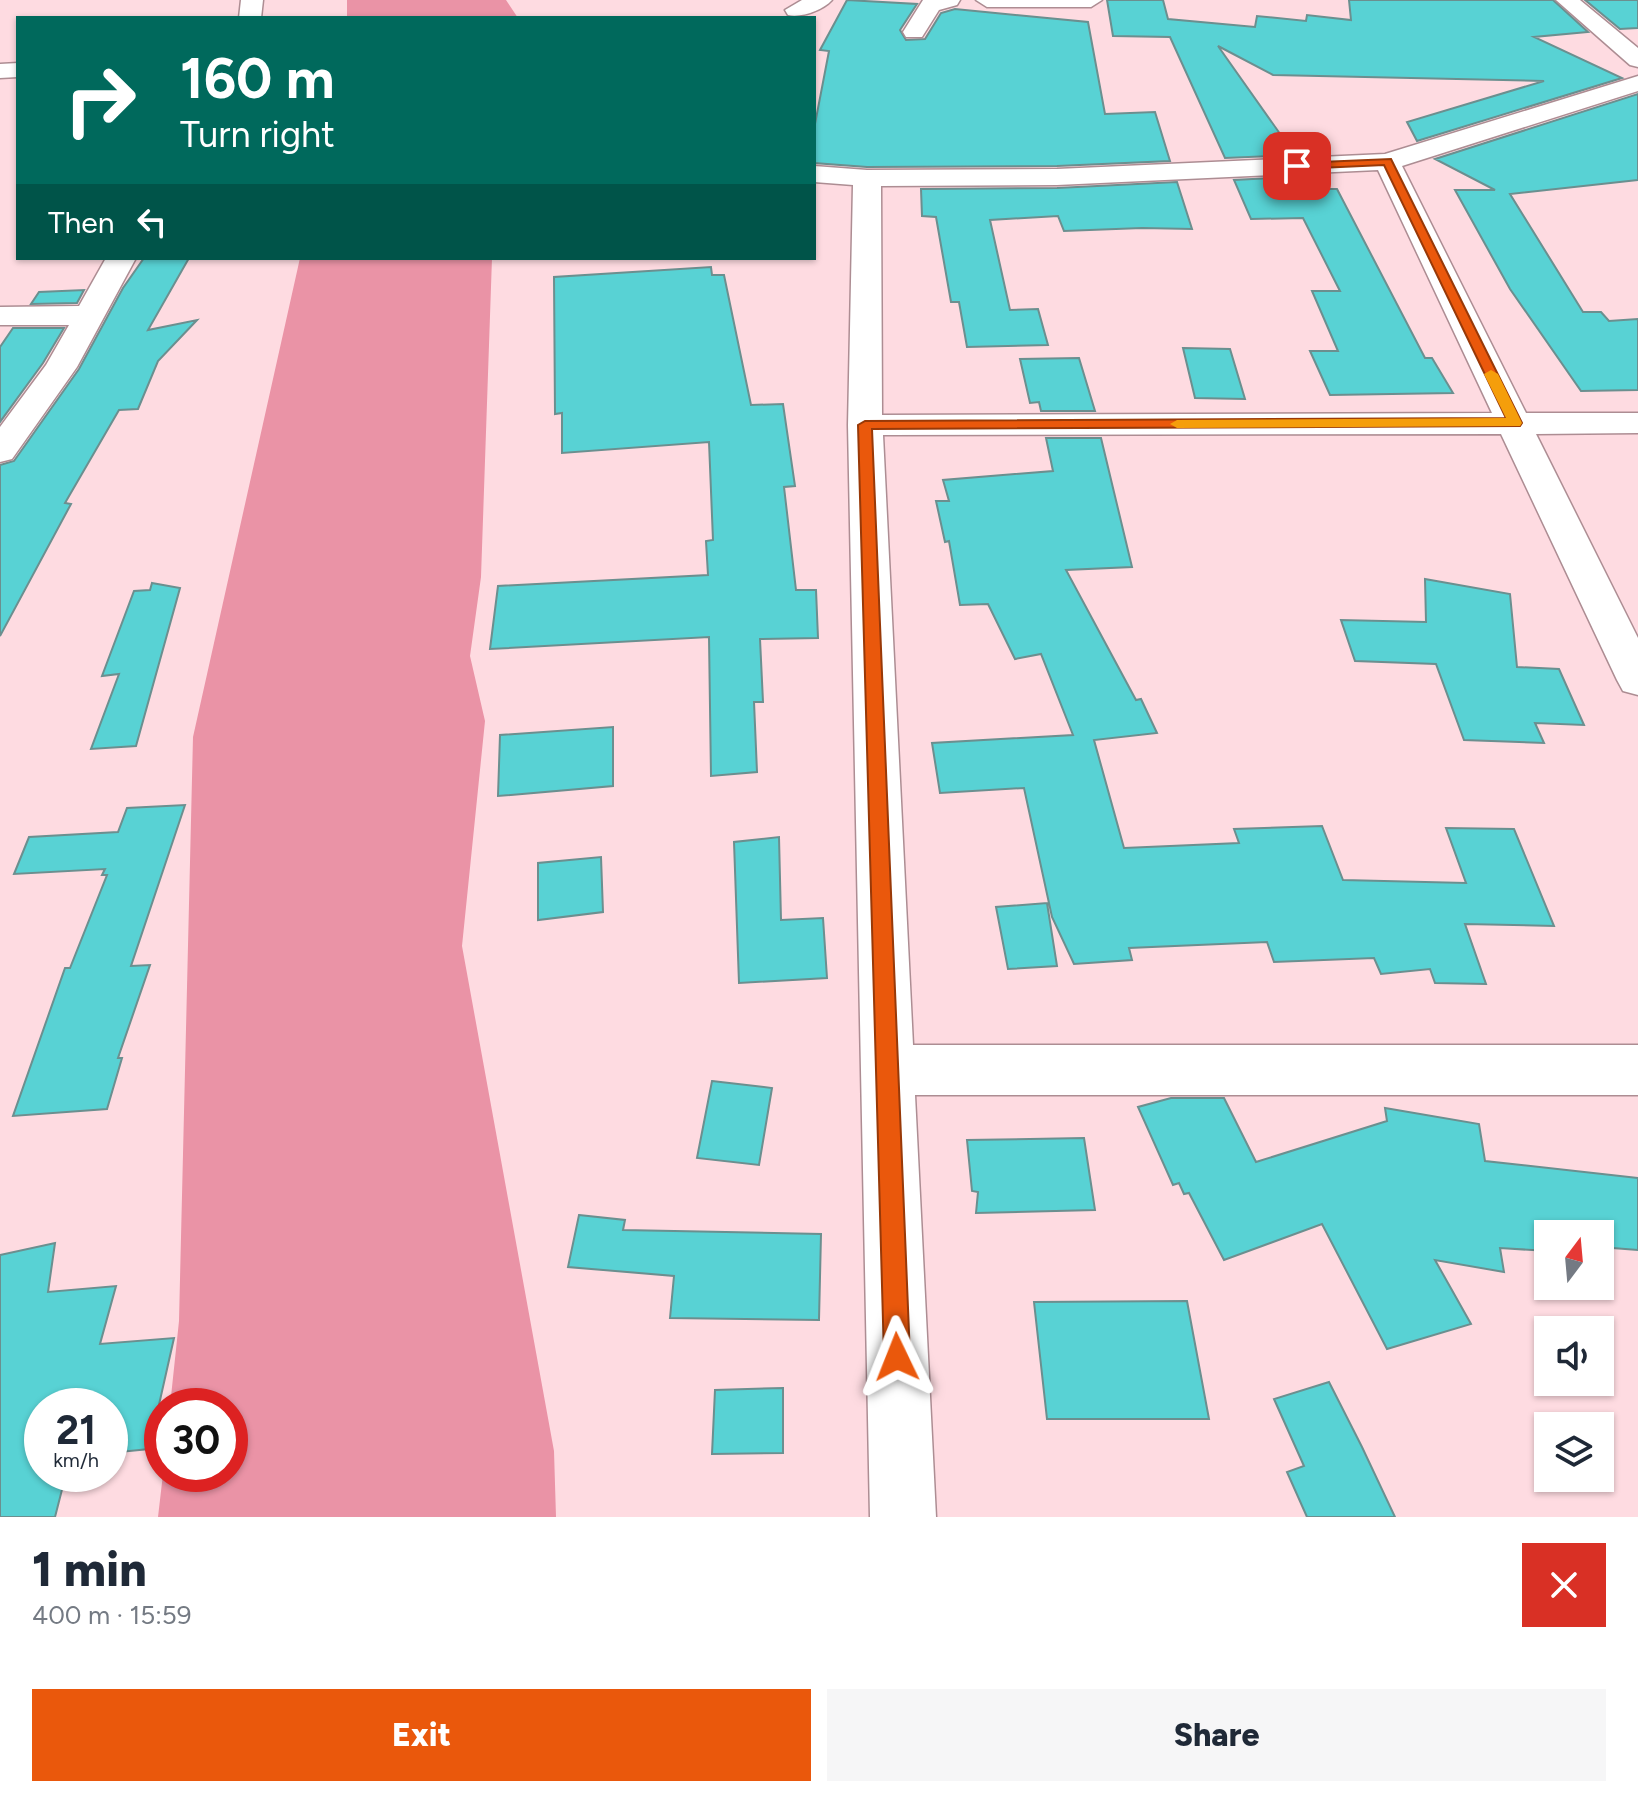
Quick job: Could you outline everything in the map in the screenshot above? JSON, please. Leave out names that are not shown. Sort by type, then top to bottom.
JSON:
[{"type":"street","points":[[796,10],[821,0]]},
{"type":"street","points":[[914,32],[931,5],[949,0]]},
{"type":"street","points":[[987,0],[1091,0]]},
{"type":"street","points":[[1567,0],[1638,60]]},
{"type":"street","points":[[816,174],[867,178],[1057,177],[1387,162],[1638,83]]},
{"type":"street","points":[[1387,162],[1638,680]]},
{"type":"street","points":[[867,178],[865,425],[903,1517]]},
{"type":"street","points":[[0,451],[61,367],[120,260]]},
{"type":"street","points":[[0,316],[90,315]]},
{"type":"street","points":[[865,425],[1638,423]]},
{"type":"street","points":[[886,1070],[1638,1070]]},
{"type":"shaded area","points":[[347,0],[506,0],[517,16],[347,16]]},
{"type":"shaded area","points":[[300,260],[492,260],[481,577],[470,656],[485,721],[462,946],[554,1451],[556,1517],[158,1517],[161,1492],[248,1492],[248,1388],[172,1388],[179,1321],[193,737]]},
{"type":"building","points":[[847,0],[917,4],[900,30],[906,40],[925,39],[941,13],[955,9],[1088,22],[1105,114],[1155,112],[1170,161],[1057,166],[867,167],[816,163],[816,119],[829,51],[820,50]]},
{"type":"building","points":[[1107,0],[1163,0],[1168,19],[1255,27],[1257,16],[1306,21],[1307,15],[1351,20],[1349,0],[1553,0],[1588,32],[1534,37],[1622,78],[1417,141],[1407,122],[1544,81],[1273,75],[1218,46],[1295,155],[1225,158],[1170,37],[1113,36]]},
{"type":"building","points":[[1585,0],[1638,0],[1638,28],[1620,29]]},
{"type":"building","points":[[1638,94],[1638,180],[1510,194],[1583,312],[1601,312],[1609,321],[1638,319],[1638,390],[1581,391],[1510,289],[1455,190],[1495,190],[1435,159]]},
{"type":"building","points":[[1310,176],[1319,189],[1337,189],[1425,358],[1432,358],[1453,393],[1330,395],[1310,351],[1338,351],[1312,291],[1340,291],[1303,218],[1251,219],[1234,180]]},
{"type":"building","points":[[1177,182],[1192,229],[1064,231],[1058,216],[990,220],[1010,310],[1038,309],[1048,345],[967,347],[959,302],[951,302],[936,217],[922,216],[921,189],[1057,188]]},
{"type":"building","points":[[143,260],[188,260],[148,330],[197,320],[158,361],[138,409],[119,410],[65,503],[71,504],[0,636],[0,465],[14,461],[79,369],[123,288]]},
{"type":"building","points":[[711,267],[712,275],[724,275],[751,405],[783,404],[795,486],[784,487],[796,590],[816,590],[818,638],[760,639],[763,702],[754,702],[757,772],[711,776],[709,637],[490,649],[498,586],[708,575],[706,541],[713,540],[709,442],[562,453],[562,413],[555,414],[554,277]]},
{"type":"building","points":[[84,290],[77,303],[31,304],[39,292]]},
{"type":"building","points":[[13,328],[64,328],[0,422],[0,347]]},
{"type":"building","points":[[1183,348],[1230,349],[1245,399],[1195,398]]},
{"type":"building","points":[[1079,358],[1095,411],[1041,411],[1039,402],[1030,403],[1020,359]]},
{"type":"building","points":[[1046,438],[1101,438],[1132,567],[1066,570],[1136,700],[1141,699],[1157,733],[1094,740],[1124,848],[1239,843],[1234,829],[1322,826],[1343,880],[1466,883],[1446,828],[1514,829],[1554,926],[1465,924],[1486,984],[1435,983],[1430,969],[1381,974],[1374,958],[1274,962],[1267,942],[1129,948],[1132,960],[1074,964],[1052,917],[1024,788],[940,793],[932,743],[1073,735],[1041,654],[1015,659],[988,604],[960,605],[949,541],[945,542],[936,501],[949,501],[943,480],[1053,471]]},
{"type":"building","points":[[1425,579],[1510,594],[1517,667],[1559,669],[1584,725],[1535,723],[1544,743],[1464,740],[1436,664],[1355,661],[1341,620],[1426,622]]},
{"type":"building","points":[[152,583],[180,588],[136,746],[91,749],[119,674],[102,676],[134,591],[150,590]]},
{"type":"building","points":[[613,727],[613,786],[498,796],[500,735]]},
{"type":"building","points":[[185,805],[131,966],[150,965],[118,1058],[122,1058],[107,1109],[13,1116],[65,968],[70,968],[107,875],[102,875],[105,869],[14,874],[29,837],[118,832],[127,808]]},
{"type":"building","points":[[779,837],[781,920],[823,918],[827,978],[739,983],[734,842]]},
{"type":"building","points":[[601,857],[603,912],[538,920],[538,863]]},
{"type":"building","points":[[1047,903],[1057,966],[1008,969],[996,907]]},
{"type":"building","points":[[712,1081],[772,1088],[759,1165],[697,1158]]},
{"type":"building","points":[[1171,1098],[1224,1098],[1256,1162],[1387,1121],[1385,1108],[1479,1124],[1485,1161],[1638,1178],[1638,1250],[1614,1248],[1614,1220],[1534,1220],[1534,1250],[1500,1248],[1504,1272],[1435,1260],[1471,1324],[1387,1349],[1322,1224],[1224,1260],[1189,1193],[1184,1194],[1179,1183],[1173,1185],[1138,1107]]},
{"type":"building","points":[[1084,1138],[1095,1210],[976,1213],[978,1192],[972,1191],[967,1140]]},
{"type":"building","points":[[579,1215],[625,1220],[623,1230],[821,1234],[819,1320],[670,1318],[674,1276],[568,1267]]},
{"type":"building","points":[[55,1243],[48,1292],[116,1286],[100,1344],[174,1338],[163,1388],[144,1388],[144,1450],[128,1451],[128,1388],[24,1388],[24,1492],[61,1492],[55,1517],[0,1517],[0,1255]]},
{"type":"building","points":[[1187,1301],[1209,1419],[1047,1419],[1034,1302]]},
{"type":"building","points":[[1329,1382],[1395,1517],[1307,1517],[1287,1472],[1304,1466],[1274,1399]]},
{"type":"building","points":[[783,1388],[783,1453],[712,1454],[715,1390]]},
{"type":"slow traffic","points":[[1177,424],[1515,423],[1491,374]]},
{"type":"route","points":[[897,1357],[865,425],[1515,423],[1387,162],[1297,166]]}]
